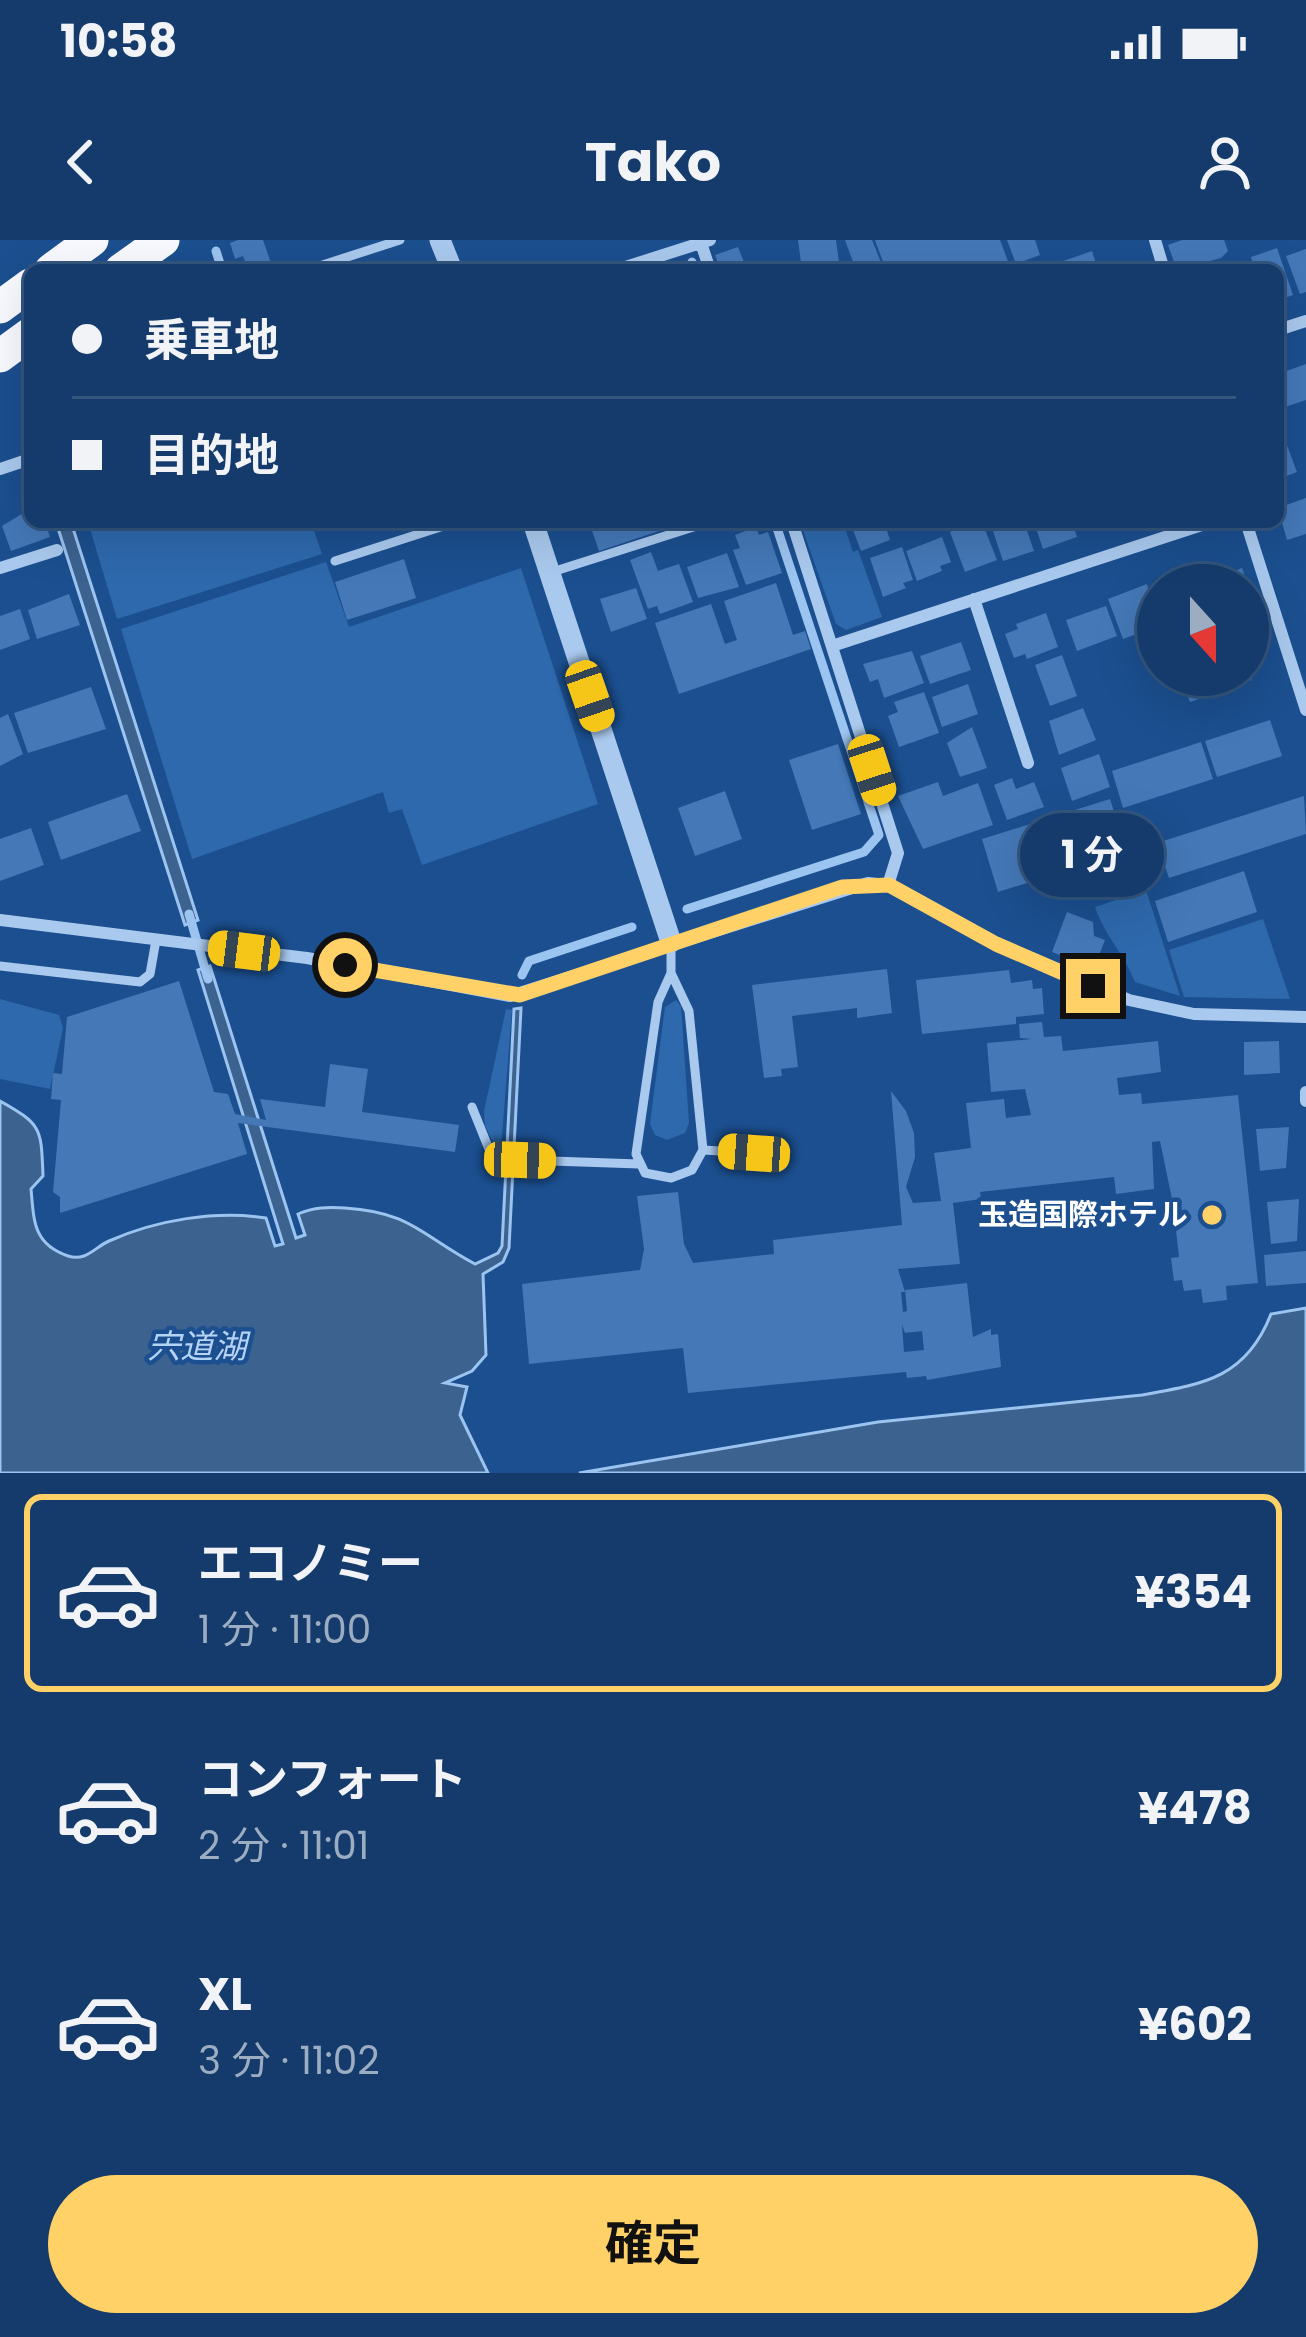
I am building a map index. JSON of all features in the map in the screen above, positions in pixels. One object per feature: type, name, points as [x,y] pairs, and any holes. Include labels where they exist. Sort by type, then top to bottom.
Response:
[{"type":"highway","points":[[59,264],[92,240]]},
{"type":"highway","points":[[129,264],[163,240]]},
{"type":"street","points":[[635,264],[706,241]]},
{"type":"street","points":[[535,528],[671,942]]},
{"type":"street","points":[[794,528],[898,853],[889,885]]},
{"type":"street","points":[[832,646],[1193,528]]},
{"type":"street","points":[[1248,528],[1306,710]]},
{"type":"street","points":[[0,568],[57,550]]},
{"type":"street","points":[[974,599],[1028,764]]},
{"type":"street","points":[[0,920],[307,958],[510,996],[842,887],[889,885],[996,944],[1129,1000],[1194,1014],[1306,1017]]},
{"type":"lane","points":[[326,264],[400,240]]},
{"type":"lane","points":[[335,561],[437,528]]},
{"type":"lane","points":[[549,573],[690,528]]},
{"type":"lane","points":[[0,966],[140,982],[150,974],[155,940]]},
{"type":"lane","points":[[671,942],[671,973],[658,1001],[636,1154],[653,1177],[682,1176],[692,1170],[703,1150],[689,1011],[671,973]]},
{"type":"lane","points":[[472,1107],[491,1156],[500,1160],[639,1164]]},
{"type":"lane","points":[[703,1150],[754,1153]]},
{"type":"shaded area","points":[[90,528],[313,528],[322,554],[117,619]]},
{"type":"shaded area","points":[[802,528],[845,528],[882,617],[846,630],[836,624]]},
{"type":"shaded area","points":[[326,562],[349,627],[521,568],[598,804],[422,865],[402,809],[389,813],[383,792],[192,859],[121,629]]},
{"type":"shaded area","points":[[1146,890],[1180,996],[1135,982],[1095,907]]},
{"type":"shaded area","points":[[1263,919],[1290,999],[1184,997],[1169,950]]},
{"type":"shaded area","points":[[0,999],[59,1015],[63,1028],[50,1089],[0,1079]]},
{"type":"shaded area","points":[[676,1000],[681,1006],[689,1123],[685,1133],[667,1140],[655,1135],[650,1124],[665,1007]]},
{"type":"shaded area","points":[[506,1009],[512,1010],[501,1148],[496,1148],[485,1126],[484,1111]]},
{"type":"water","points":[[58,528],[73,528],[198,920],[185,925]]},
{"type":"water","name":"宍道湖","points":[[210,966],[296,1238],[305,1235],[298,1214],[327,1208],[367,1210],[415,1227],[475,1264],[498,1253],[502,1246],[514,1009],[521,1008],[509,1248],[503,1262],[483,1274],[486,1355],[472,1371],[445,1383],[467,1387],[460,1415],[488,1473],[0,1473],[0,1101],[25,1116],[37,1130],[43,1176],[31,1189],[33,1211],[42,1238],[56,1251],[80,1257],[146,1227],[227,1215],[266,1218],[275,1246],[283,1244],[198,970]]},
{"type":"water","points":[[1306,1308],[1306,1473],[579,1473],[878,1422],[1185,1387],[1236,1365],[1261,1335],[1271,1314]]},
{"type":"building","points":[[263,240],[271,264],[246,264],[243,256],[235,259],[230,243]]},
{"type":"building","points":[[798,240],[836,240],[839,264],[801,264]]},
{"type":"building","points":[[845,240],[872,240],[882,264],[854,264]]},
{"type":"building","points":[[875,240],[1000,240],[1009,264],[884,264]]},
{"type":"building","points":[[1007,240],[1035,240],[1040,255],[1016,264]]},
{"type":"building","points":[[1182,240],[1224,240],[1228,251],[1199,264],[1175,264],[1168,245]]},
{"type":"building","points":[[738,247],[745,264],[719,264],[715,255]]},
{"type":"building","points":[[1277,248],[1282,264],[1253,264],[1251,257]]},
{"type":"building","points":[[1306,249],[1306,292],[1300,294],[1286,256]]},
{"type":"building","points":[[1092,251],[1096,264],[1055,264]]},
{"type":"building","points":[[1284,269],[1293,295],[1284,298]]},
{"type":"building","points":[[1306,364],[1306,400],[1285,407],[1284,372]]},
{"type":"building","points":[[1284,437],[1297,472],[1284,477]]},
{"type":"building","points":[[1306,498],[1306,534],[1287,540],[1284,506]]},
{"type":"building","points":[[24,513],[24,528],[47,528],[50,537],[11,551],[2,526]]},
{"type":"building","points":[[591,528],[665,529],[599,551]]},
{"type":"building","points":[[753,528],[759,535],[768,532],[782,573],[746,585],[733,550],[740,548],[735,535]]},
{"type":"building","points":[[852,528],[886,528],[890,540],[861,551]]},
{"type":"building","points":[[984,528],[997,560],[965,572],[950,532]]},
{"type":"building","points":[[1026,528],[1034,551],[1003,561],[993,531]]},
{"type":"building","points":[[1036,528],[1074,528],[1077,537],[1043,549]]},
{"type":"building","points":[[942,537],[951,562],[917,581],[906,551]]},
{"type":"building","points":[[902,547],[913,580],[883,597],[870,558]]},
{"type":"building","points":[[651,552],[658,571],[679,564],[693,602],[660,614],[657,606],[648,609],[630,560]]},
{"type":"building","points":[[727,553],[739,587],[698,598],[687,567]]},
{"type":"building","points":[[404,559],[416,598],[347,620],[335,582]]},
{"type":"building","points":[[776,583],[793,635],[805,631],[811,649],[679,694],[655,623],[711,604],[725,644],[737,640],[724,601]]},
{"type":"building","points":[[636,588],[647,619],[611,632],[600,599]]},
{"type":"building","points":[[1137,588],[1137,634],[1123,639],[1108,599]]},
{"type":"building","points":[[69,594],[80,625],[37,639],[28,610]]},
{"type":"building","points":[[1106,606],[1117,636],[1077,651],[1066,620]]},
{"type":"building","points":[[20,609],[30,639],[0,650],[0,616]]},
{"type":"building","points":[[1046,613],[1058,647],[1027,659],[1025,654],[1014,658],[1005,634],[1018,629],[1016,624]]},
{"type":"building","points":[[961,642],[971,670],[930,684],[920,656]]},
{"type":"building","points":[[912,651],[924,683],[884,698],[878,679],[870,682],[863,664]]},
{"type":"building","points":[[1062,655],[1077,696],[1050,706],[1035,665]]},
{"type":"building","points":[[968,684],[978,714],[942,727],[932,697]]},
{"type":"building","points":[[91,687],[106,729],[28,753],[14,713]]},
{"type":"building","points":[[924,692],[939,733],[899,747],[888,716],[898,712],[894,702]]},
{"type":"building","points":[[1083,708],[1096,740],[1059,755],[1049,721]]},
{"type":"building","points":[[8,714],[23,754],[0,766],[0,718]]},
{"type":"building","points":[[1270,720],[1282,756],[1217,777],[1205,741]]},
{"type":"building","points":[[972,727],[987,768],[960,777],[947,743]]},
{"type":"building","points":[[1201,742],[1213,779],[1123,808],[1112,771]]},
{"type":"building","points":[[838,744],[861,814],[812,830],[789,760]]},
{"type":"building","points":[[1099,754],[1110,787],[1072,801],[1061,768]]},
{"type":"building","points":[[1012,778],[1016,789],[1034,782],[1044,807],[1007,820],[994,785]]},
{"type":"building","points":[[938,782],[943,796],[978,783],[993,825],[923,849],[898,796]]},
{"type":"building","points":[[725,791],[742,839],[695,856],[678,808]]},
{"type":"building","points":[[127,794],[141,831],[61,860],[48,822]]},
{"type":"building","points":[[1304,796],[1306,834],[1169,878],[1157,843]]},
{"type":"building","points":[[1110,799],[1127,852],[998,892],[982,839]]},
{"type":"building","points":[[31,828],[44,865],[0,881],[0,839]]},
{"type":"building","points":[[1244,871],[1257,912],[1168,942],[1155,901]]},
{"type":"building","points":[[1067,912],[1093,922],[1094,936],[1105,940],[1094,968],[1052,952]]},
{"type":"building","points":[[887,969],[892,1013],[857,1018],[857,1008],[792,1016],[798,1067],[781,1069],[782,1076],[764,1078],[752,985]]},
{"type":"building","points":[[1009,970],[1011,983],[1032,980],[1033,989],[1042,988],[1044,1014],[1016,1017],[1016,1024],[922,1034],[916,980]]},
{"type":"building","points":[[179,981],[214,1092],[228,1094],[235,1114],[266,1120],[260,1099],[325,1107],[330,1064],[368,1069],[362,1112],[459,1125],[455,1152],[238,1123],[247,1154],[60,1213],[60,1197],[53,1192],[61,1100],[51,1099],[53,1073],[62,1074],[67,1017]]},
{"type":"building","name":"玉造国際ホテル","points":[[1042,1022],[1044,1037],[1061,1036],[1063,1051],[1158,1041],[1161,1072],[1117,1078],[1119,1095],[1141,1093],[1142,1104],[1238,1095],[1258,1283],[1226,1286],[1227,1300],[1203,1303],[1201,1289],[1184,1291],[1182,1280],[1174,1281],[1171,1258],[1179,1257],[1160,1141],[1152,1142],[1154,1189],[1116,1194],[1114,1177],[980,1192],[981,1199],[953,1203],[960,1264],[898,1269],[905,1292],[901,1292],[903,1312],[907,1311],[905,1290],[967,1283],[973,1337],[991,1329],[991,1335],[998,1334],[1001,1367],[927,1380],[926,1376],[907,1378],[906,1372],[688,1393],[683,1348],[529,1364],[522,1284],[640,1270],[644,1249],[637,1196],[678,1192],[684,1244],[693,1263],[774,1254],[773,1240],[902,1225],[891,1091],[914,1133],[915,1157],[906,1187],[913,1203],[941,1201],[934,1153],[971,1148],[966,1103],[1004,1099],[1006,1118],[1031,1115],[1025,1089],[991,1092],[987,1043],[1032,1039],[1020,1038],[1019,1024]],"holes":[[[902,1325],[905,1333],[922,1331],[924,1350],[904,1352]]]},
{"type":"building","points":[[1279,1041],[1280,1073],[1244,1075],[1244,1042]]},
{"type":"building","points":[[1289,1127],[1286,1168],[1260,1171],[1256,1129]]},
{"type":"building","points":[[1299,1199],[1297,1241],[1271,1244],[1267,1202]]},
{"type":"building","points":[[1306,1251],[1306,1283],[1266,1286],[1264,1255]]},
{"type":"waterway","points":[[216,251],[220,264]]},
{"type":"waterway","points":[[687,909],[864,852],[879,835],[777,528]]},
{"type":"waterway","points":[[189,914],[208,979]]},
{"type":"waterway","points":[[522,975],[529,961],[632,927]]},
{"type":"place","name":"玉造国際ホテル","points":[[1212,1215]]},
{"type":"route","points":[[345,965],[520,995],[671,942],[842,887],[868,883],[889,885],[996,944],[1093,986]]}]
